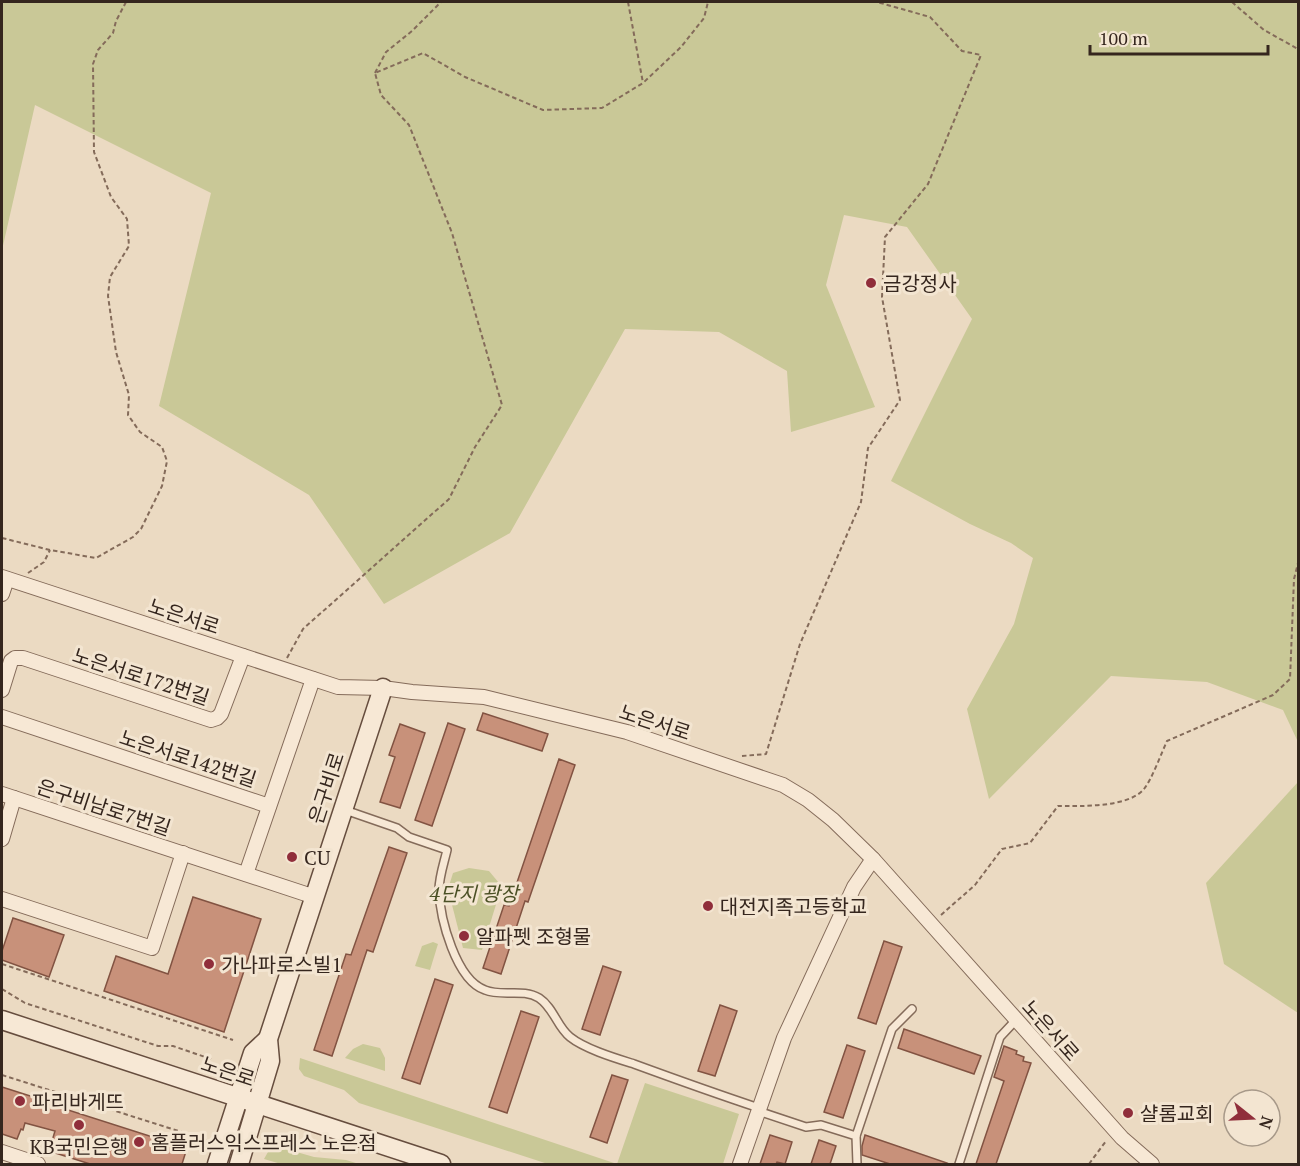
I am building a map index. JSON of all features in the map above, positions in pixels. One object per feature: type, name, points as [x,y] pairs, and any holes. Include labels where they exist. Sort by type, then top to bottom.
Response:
[{"type":"street","points":[[2,594],[9,579]]},
{"type":"street","name":"노은서로","points":[[9,579],[338,687],[383,688],[495,699],[627,732],[783,785],[808,800],[833,820],[873,859],[1122,1138],[1152,1164]]},
{"type":"street","name":"노은서로172번길","points":[[2,690],[11,661],[15,658],[23,658],[211,720],[221,714],[243,656]]},
{"type":"street","name":"노은서로142번길","points":[[2,717],[269,806],[314,680]]},
{"type":"street","name":"은구비로","points":[[239,1164],[270,1061],[268,1039],[383,688]]},
{"type":"street","name":"은구비남로7번길","points":[[2,839],[8,796],[315,897]]},
{"type":"street","points":[[246,874],[269,806]]},
{"type":"street","name":"은구비남로7번길","points":[[2,898],[152,948],[183,853]]},
{"type":"street","points":[[740,1164],[784,1038],[854,887],[873,859]]},
{"type":"street","name":"노은로","points":[[2,1020],[441,1164]]},
{"type":"street","name":"은구비로","points":[[217,1164],[253,1053],[268,1039]]},
{"type":"street","points":[[2,1152],[38,1164]]},
{"type":"lane","points":[[343,809],[397,828],[409,837],[447,850],[440,891],[443,921],[457,960],[475,986],[492,993],[527,993],[539,998],[552,1011],[569,1037],[621,1059],[806,1127],[821,1125],[856,1136]]},
{"type":"lane","points":[[857,1164],[856,1136],[892,1029],[912,1009]]},
{"type":"lane","points":[[958,1164],[1000,1037],[1016,1020]]},
{"type":"path","points":[[2,538],[96,558],[133,537],[141,529],[162,486],[167,461],[162,447],[140,432],[128,415],[129,395],[116,352],[108,296],[110,277],[129,246],[127,219],[111,197],[94,152],[93,64],[98,50],[113,33],[116,21],[126,2]]},
{"type":"path","points":[[282,669],[303,629],[449,499],[475,447],[502,405],[452,233],[409,125],[381,95],[375,73],[386,52],[412,31],[441,2]]},
{"type":"path","points":[[628,2],[643,83]]},
{"type":"path","points":[[375,73],[423,53],[465,77],[543,111],[602,108],[643,83],[681,47],[704,18],[708,2]]},
{"type":"path","points":[[738,757],[766,754],[800,644],[861,502],[868,448],[900,400],[882,297],[885,237],[928,184],[981,55],[962,51],[930,17],[877,2]]},
{"type":"path","points":[[1232,2],[1264,30],[1299,50]]},
{"type":"path","points":[[9,579],[20,578],[44,562],[50,550]]},
{"type":"path","points":[[929,924],[975,885],[1002,849],[1030,843],[1058,806],[1108,806],[1133,796],[1144,789],[1167,741],[1273,695],[1282,687],[1290,679],[1294,579],[1299,563]]},
{"type":"path","points":[[2,964],[233,1040]]},
{"type":"path","points":[[2,989],[25,1003],[158,1046],[173,1046],[211,1059]]},
{"type":"path","points":[[2,1075],[223,1145]]},
{"type":"path","points":[[1089,1164],[1108,1138]]},
{"type":"green space","points":[[2,2],[1298,2],[1298,742],[1283,710],[1207,682],[1111,676],[989,799],[967,709],[1014,624],[1033,558],[1011,543],[970,524],[891,481],[972,319],[907,227],[844,215],[826,285],[875,407],[791,432],[787,371],[719,332],[625,329],[510,533],[384,604],[309,495],[159,406],[211,193],[35,105],[2,250]]},
{"type":"green space","points":[[1298,782],[1298,1013],[1224,964],[1206,883]]},
{"type":"green space","name":"4단지 광장","points":[[469,868],[489,871],[499,883],[498,898],[482,950],[463,948],[448,889],[453,873]]},
{"type":"green space","points":[[433,942],[438,944],[430,970],[415,966],[422,946]]},
{"type":"green space","points":[[363,1044],[380,1048],[385,1058],[385,1071],[345,1058],[353,1049]]},
{"type":"green space","points":[[300,1058],[617,1164],[548,1164],[359,1103],[344,1090],[304,1076],[299,1069]]},
{"type":"green space","points":[[645,1083],[739,1114],[723,1164],[617,1164]]},
{"type":"green space","points":[[279,1147],[314,1157],[346,1160],[359,1164],[281,1164],[264,1159],[268,1152]]},
{"type":"building","points":[[483,713],[548,734],[542,751],[477,730]]},
{"type":"building","points":[[448,723],[465,729],[432,826],[415,820]]},
{"type":"building","points":[[400,724],[425,733],[400,808],[380,802],[395,757],[389,755]]},
{"type":"building","points":[[559,759],[575,765],[501,974],[483,968],[504,905],[509,906]]},
{"type":"building","points":[[389,847],[407,853],[373,952],[367,950],[332,1056],[314,1050],[346,954],[351,955]]},
{"type":"building","name":"가나파로스빌1","points":[[193,897],[261,919],[224,1032],[104,991],[116,956],[168,974]]},
{"type":"building","points":[[13,918],[64,935],[49,977],[2,960],[2,951]]},
{"type":"building","points":[[884,941],[902,947],[876,1024],[858,1018]]},
{"type":"building","points":[[603,966],[621,972],[600,1035],[582,1029]]},
{"type":"building","points":[[435,979],[453,985],[420,1084],[402,1078]]},
{"type":"building","points":[[720,1005],[737,1011],[715,1076],[698,1071]]},
{"type":"building","points":[[521,1011],[539,1017],[507,1113],[489,1107]]},
{"type":"building","points":[[904,1029],[981,1056],[974,1074],[898,1048]]},
{"type":"building","points":[[847,1045],[865,1051],[843,1118],[824,1112]]},
{"type":"building","points":[[1004,1046],[1017,1051],[1016,1054],[1024,1057],[1023,1061],[1031,1063],[996,1164],[976,1164],[1004,1081],[994,1077]]},
{"type":"building","points":[[612,1075],[628,1080],[607,1143],[590,1137]]},
{"type":"building","points":[[2,1087],[187,1148],[182,1164],[90,1164],[49,1151],[55,1131],[25,1123],[17,1139],[2,1134]]},
{"type":"building","points":[[770,1135],[792,1142],[785,1164],[777,1162],[776,1164],[760,1164]]},
{"type":"building","points":[[865,1135],[947,1163],[890,1164],[862,1155]]},
{"type":"building","points":[[819,1140],[836,1146],[830,1164],[811,1164]]},
{"type":"place","name":"금강정사","points":[[871,283]]},
{"type":"place","name":"CU","points":[[292,857]]},
{"type":"place","name":"대전지족고등학교","points":[[708,906]]},
{"type":"place","name":"알파펫 조형물","points":[[464,936]]},
{"type":"place","name":"가나파로스빌1","points":[[209,964]]},
{"type":"place","name":"파리바게뜨","points":[[20,1101]]},
{"type":"place","name":"샬롬교회","points":[[1128,1113]]},
{"type":"place","name":"KB국민은행","points":[[79,1125]]},
{"type":"place","name":"홈플러스익스프레스 노은점","points":[[139,1142]]}]
